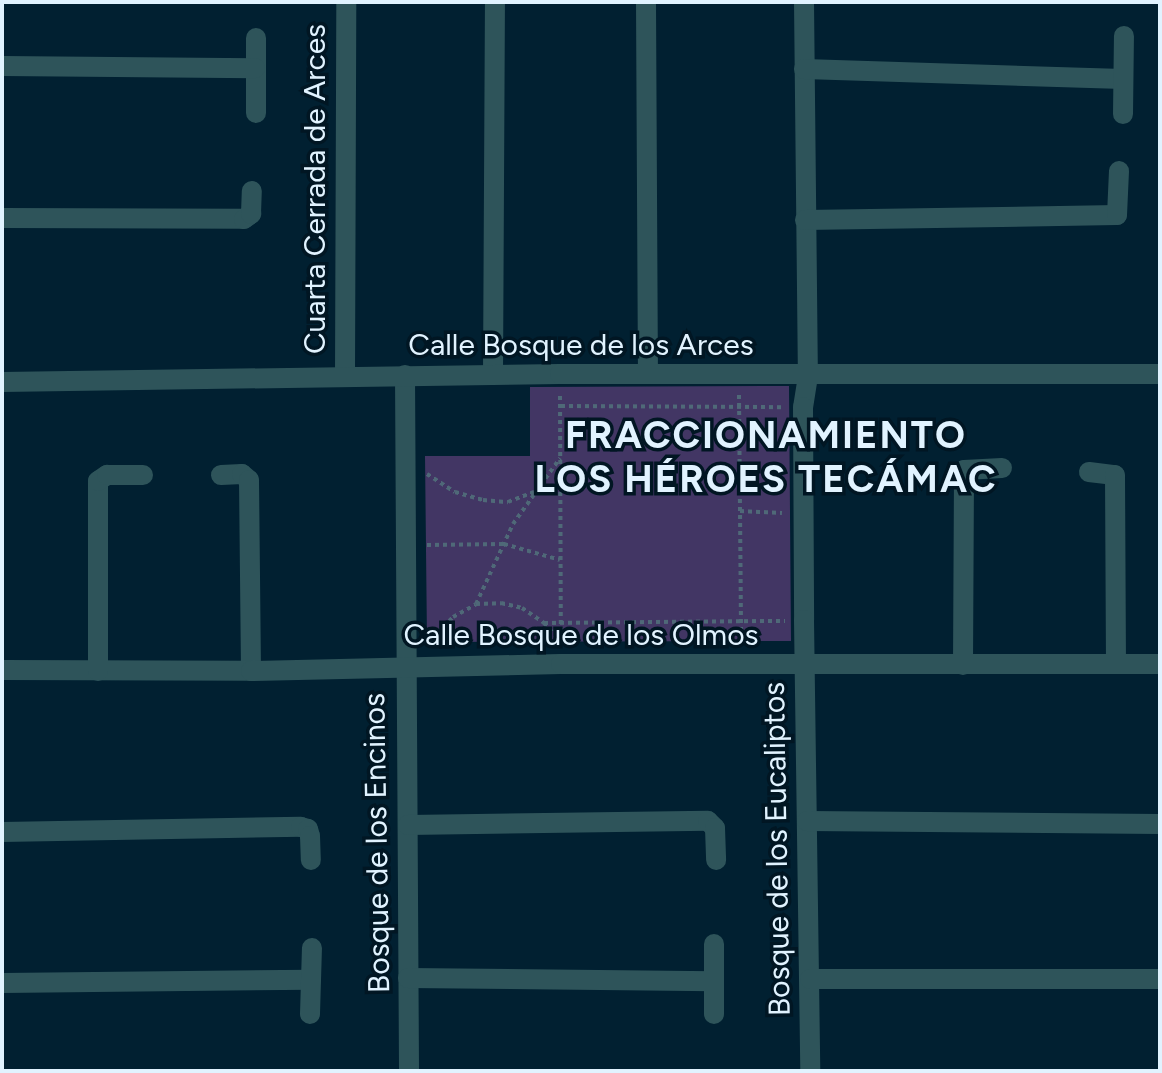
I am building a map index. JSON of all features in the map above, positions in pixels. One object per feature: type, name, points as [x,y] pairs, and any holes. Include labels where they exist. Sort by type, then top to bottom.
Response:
[{"type":"street","name":"Cuarta Cerrada de Arces","points":[[345,377],[346,2]]},
{"type":"street","points":[[493,375],[495,2]]},
{"type":"street","points":[[646,2],[648,373]]},
{"type":"street","name":"Bosque de los Eucaliptos","points":[[804,2],[808,376],[803,407],[804,620],[810,1071]]},
{"type":"street","points":[[1123,114],[1124,36]]},
{"type":"street","points":[[256,38],[256,113]]},
{"type":"street","points":[[2,66],[255,68]]},
{"type":"street","points":[[804,69],[1123,79]]},
{"type":"street","points":[[805,220],[1117,215],[1119,171]]},
{"type":"street","points":[[2,218],[244,219],[251,214],[252,191]]},
{"type":"street","name":"Calle Bosque de los Arces","points":[[2,382],[648,373],[808,376],[1160,374]]},
{"type":"street","name":"Bosque de los Encinos","points":[[405,375],[409,1071]]},
{"type":"street","points":[[963,665],[964,470],[1002,468]]},
{"type":"street","points":[[1089,472],[1115,475],[1116,664]]},
{"type":"street","points":[[221,475],[242,474],[249,480],[251,671]]},
{"type":"street","points":[[98,671],[98,481],[101,476],[143,475]]},
{"type":"street","name":"Calle Bosque de los Olmos","points":[[2,670],[251,671],[405,665],[561,664],[1160,664]]},
{"type":"street","points":[[408,825],[708,821],[715,828],[716,860]]},
{"type":"street","points":[[807,821],[1160,824]]},
{"type":"street","points":[[2,832],[301,827],[308,829],[311,860]]},
{"type":"street","points":[[714,944],[714,1014]]},
{"type":"street","points":[[310,1014],[312,948]]},
{"type":"street","points":[[408,978],[714,981]]},
{"type":"street","points":[[810,979],[1160,979]]},
{"type":"street","points":[[2,983],[311,980]]},
{"type":"path","points":[[560,374],[561,664]]},
{"type":"path","points":[[738,374],[741,664]]},
{"type":"path","points":[[561,406],[803,407]]},
{"type":"path","points":[[476,604],[513,524],[561,457]]},
{"type":"path","points":[[406,462],[455,492],[483,500],[508,502],[537,491]]},
{"type":"path","points":[[740,511],[805,514]]},
{"type":"path","points":[[408,545],[504,544],[561,560]]},
{"type":"path","points":[[405,665],[453,617],[476,604],[501,603],[522,608],[544,623],[561,642]]},
{"type":"path","points":[[544,623],[804,620]]},
{"type":"shaded area","points":[[789,386],[791,641],[427,642],[425,456],[530,456],[530,387]]},
{"type":"district","name":"FRACCIONAMIENTO LOS HÉROES TECÁMAC","points":[[766,458]]}]
